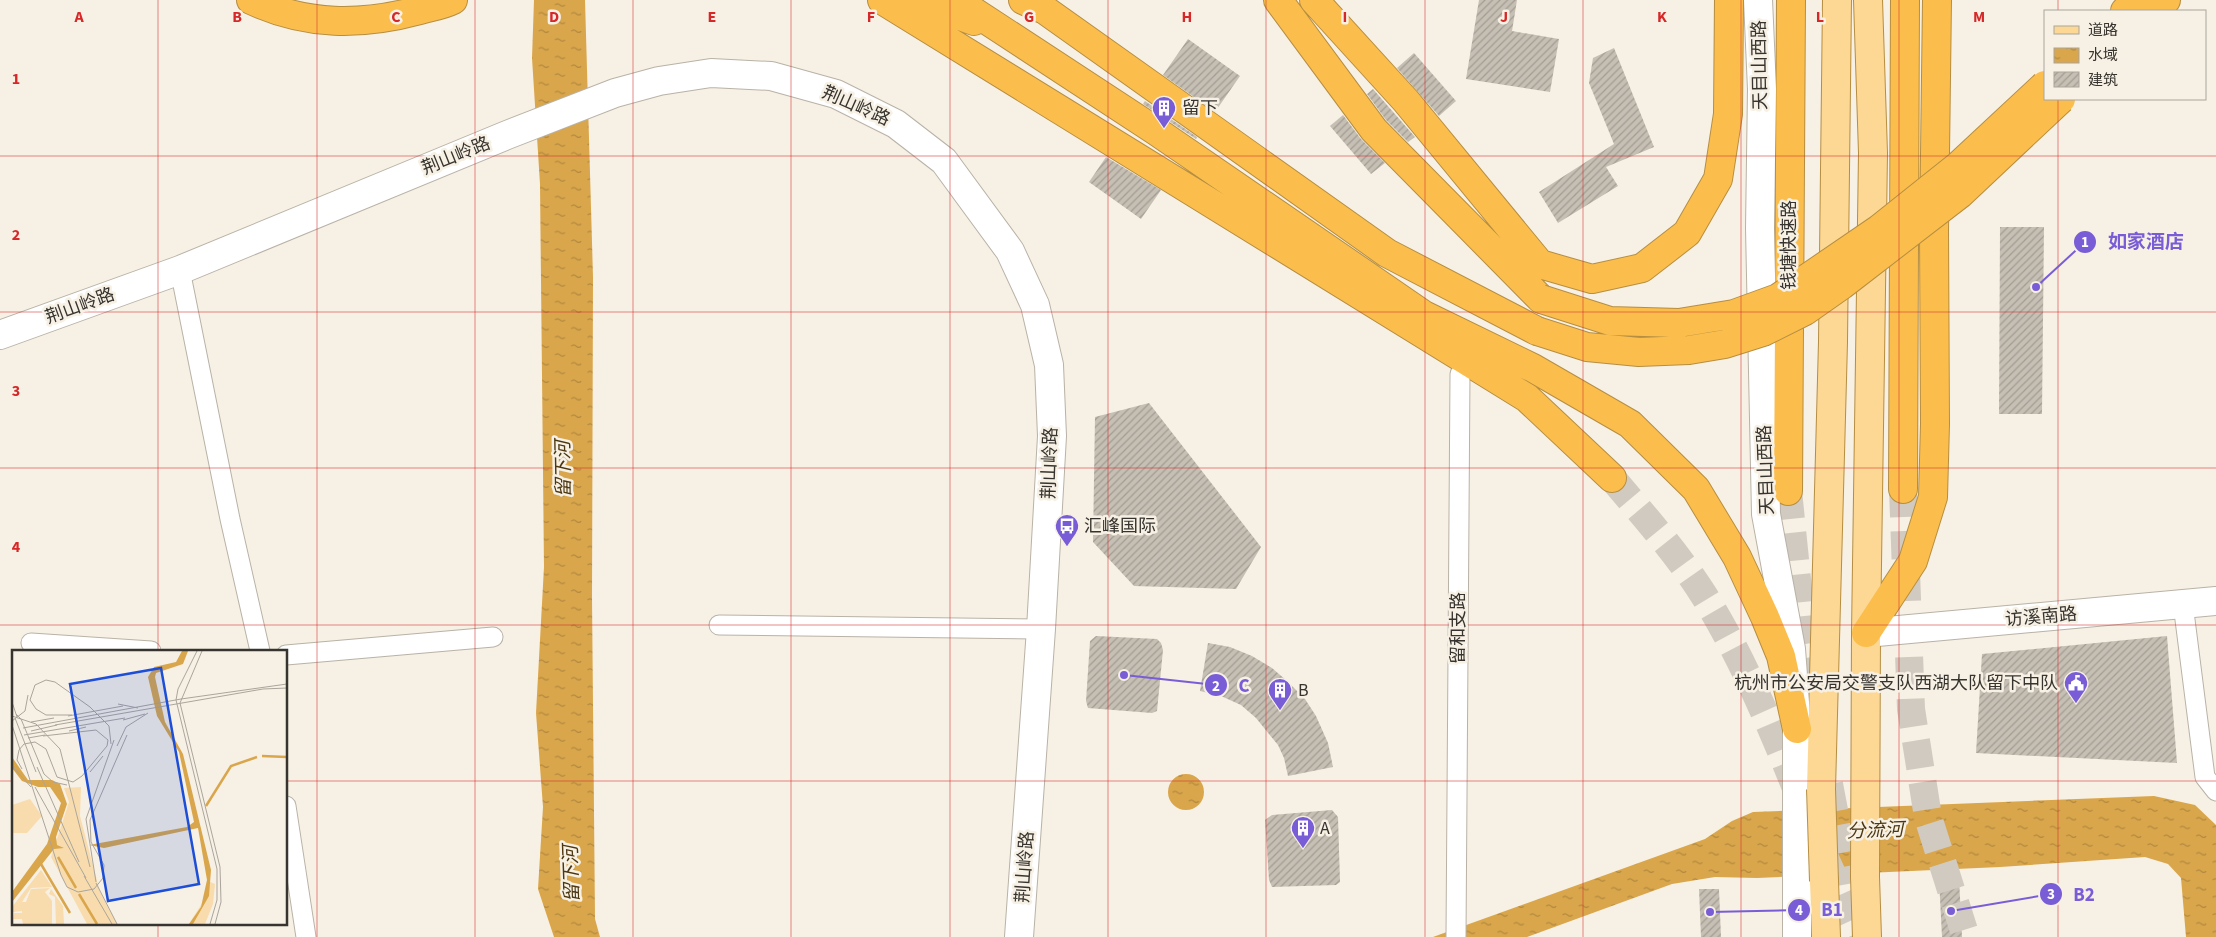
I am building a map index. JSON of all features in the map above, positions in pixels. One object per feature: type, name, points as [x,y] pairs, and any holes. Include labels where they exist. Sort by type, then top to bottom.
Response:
[{"type":"highway","points":[[251,0],[270,9],[306,19],[334,21],[362,21],[406,13],[453,0]]},
{"type":"highway","points":[[882,0],[1527,398],[1612,478]]},
{"type":"highway","points":[[916,0],[1005,33]]},
{"type":"highway","points":[[956,0],[1156,131],[1424,315],[1533,368],[1630,424],[1696,489],[1737,557],[1766,617],[1781,656],[1797,729]]},
{"type":"highway","points":[[1023,0],[1045,10],[1387,253],[1537,331],[1587,347],[1639,352],[1698,349],[1726,344],[1763,332],[1805,310],[1842,285],[1960,194],[2060,100]]},
{"type":"highway","points":[[1278,0],[1374,130],[1541,299],[1610,321],[1679,323],[1734,314],[1778,298],[1879,229],[1958,166],[2044,86]]},
{"type":"highway","points":[[1314,0],[1406,101],[1540,264],[1592,279],[1642,268],[1672,245],[1687,233],[1718,179],[1728,114],[1729,0]]},
{"type":"highway","name":"钱塘快速路","points":[[1788,490],[1791,0]]},
{"type":"highway","points":[[1903,489],[1905,0]]},
{"type":"highway","points":[[1866,632],[1914,561],[1933,497],[1937,0]]},
{"type":"highway","points":[[2125,10],[2137,0]]},
{"type":"main road","name":"天目山西路","points":[[1826,937],[1824,881],[1809,792],[1833,342],[1837,0]]},
{"type":"main road","points":[[1867,937],[1865,877],[1866,632],[1873,153],[1868,7]]},
{"type":"street","name":"天目山西路","points":[[1758,0],[1762,89],[1760,228],[1766,514],[1791,649],[1797,729],[1809,792],[1798,888],[1797,937]]},
{"type":"street","name":"荆山岭路","points":[[0,335],[180,270],[507,135],[614,93],[660,81],[711,73],[771,76],[836,94],[896,124],[944,161],[1010,251],[1035,305],[1049,364],[1052,436],[1041,629],[1019,937]]},
{"type":"street","points":[[180,270],[230,519],[260,650]]},
{"type":"street","name":"留和支路","points":[[1456,937],[1460,374]]},
{"type":"street","name":"访溪南路","points":[[1866,632],[2216,601]]},
{"type":"street","points":[[2182,604],[2205,778],[2216,791]]},
{"type":"street","points":[[719,625],[1041,629]]},
{"type":"street","points":[[288,655],[493,636]]},
{"type":"street","points":[[31,643],[137,650]]},
{"type":"street","points":[[288,819],[306,937]]},
{"type":"water","name":"留下河","points":[[534,0],[585,0],[593,277],[592,598],[595,919],[600,937],[554,937],[538,889],[543,807],[536,713],[544,567],[540,184],[532,58]]},
{"type":"water","points":[[1186,774],[1199,779],[1204,792],[1199,805],[1186,810],[1173,805],[1168,792],[1173,779]]},
{"type":"water","name":"分流河","points":[[2154,796],[2195,805],[2216,825],[2216,937],[2186,937],[2181,878],[2168,864],[2145,857],[2000,867],[1757,878],[1715,877],[1672,884],[1527,937],[1433,937],[1705,839],[1732,821],[1753,812]]},
{"type":"building","points":[[1479,0],[1517,0],[1512,31],[1559,39],[1550,92],[1466,79]]},
{"type":"building","points":[[1188,39],[1240,76],[1215,112],[1163,75]]},
{"type":"building","points":[[1614,48],[1654,147],[1606,167],[1618,186],[1558,223],[1539,192],[1614,144],[1589,83],[1593,58]]},
{"type":"building","points":[[1414,53],[1456,101],[1439,116],[1397,68]]},
{"type":"building","points":[[1373,89],[1415,137],[1408,142],[1386,120],[1367,94]]},
{"type":"building","points":[[1145,101],[1197,137],[1196,139],[1143,104]]},
{"type":"building","points":[[1343,115],[1361,139],[1385,163],[1371,174],[1330,126]]},
{"type":"building","points":[[1106,157],[1161,190],[1141,219],[1089,182]]},
{"type":"building","points":[[2000,227],[2044,227],[2042,414],[1999,414]]},
{"type":"building","points":[[1149,403],[1261,547],[1236,589],[1134,586],[1093,542],[1095,417]]},
{"type":"building","points":[[1096,636],[1157,639],[1161,643],[1163,650],[1157,711],[1152,713],[1088,708],[1086,701],[1090,641]]},
{"type":"building","name":"杭州市公安局交警支队西湖大队留下中队","points":[[2167,636],[2177,763],[1976,753],[1982,654]]},
{"type":"building","name":"B","points":[[1208,643],[1230,647],[1252,656],[1272,668],[1287,681],[1305,699],[1316,716],[1328,743],[1333,767],[1288,776],[1284,758],[1278,745],[1256,718],[1241,705],[1221,696],[1200,691]]},
{"type":"building","name":"A","points":[[1332,810],[1338,817],[1340,882],[1336,885],[1272,887],[1269,880],[1265,820],[1272,815]]},
{"type":"building","points":[[1959,878],[1962,937],[1942,937],[1939,879]]},
{"type":"building","points":[[1699,889],[1719,889],[1721,937],[1701,937]]},
{"type":"tunnel","points":[[1612,478],[1672,550],[1695,581],[1719,620],[1767,718],[1798,793]]},
{"type":"tunnel","points":[[1903,489],[1911,709],[1928,817],[1966,937]]},
{"type":"tunnel","points":[[1788,491],[1802,628],[1816,717]]},
{"type":"tunnel","points":[[1829,784],[1848,884]]},
{"type":"tunnel","points":[[1824,856],[1861,937]]},
{"type":"place","name":"留下","points":[[1164,129]]},
{"type":"place","name":"如家酒店","points":[[2036,287]]},
{"type":"place","name":"汇峰国际","points":[[1067,547]]},
{"type":"place","name":"C","points":[[1124,675]]},
{"type":"place","name":"杭州市公安局交警支队西湖大队留下中队","points":[[2076,704]]},
{"type":"place","name":"B","points":[[1280,711]]},
{"type":"place","name":"A","points":[[1303,849]]},
{"type":"place","name":"B2","points":[[1951,911]]},
{"type":"place","name":"B1","points":[[1710,912]]}]
